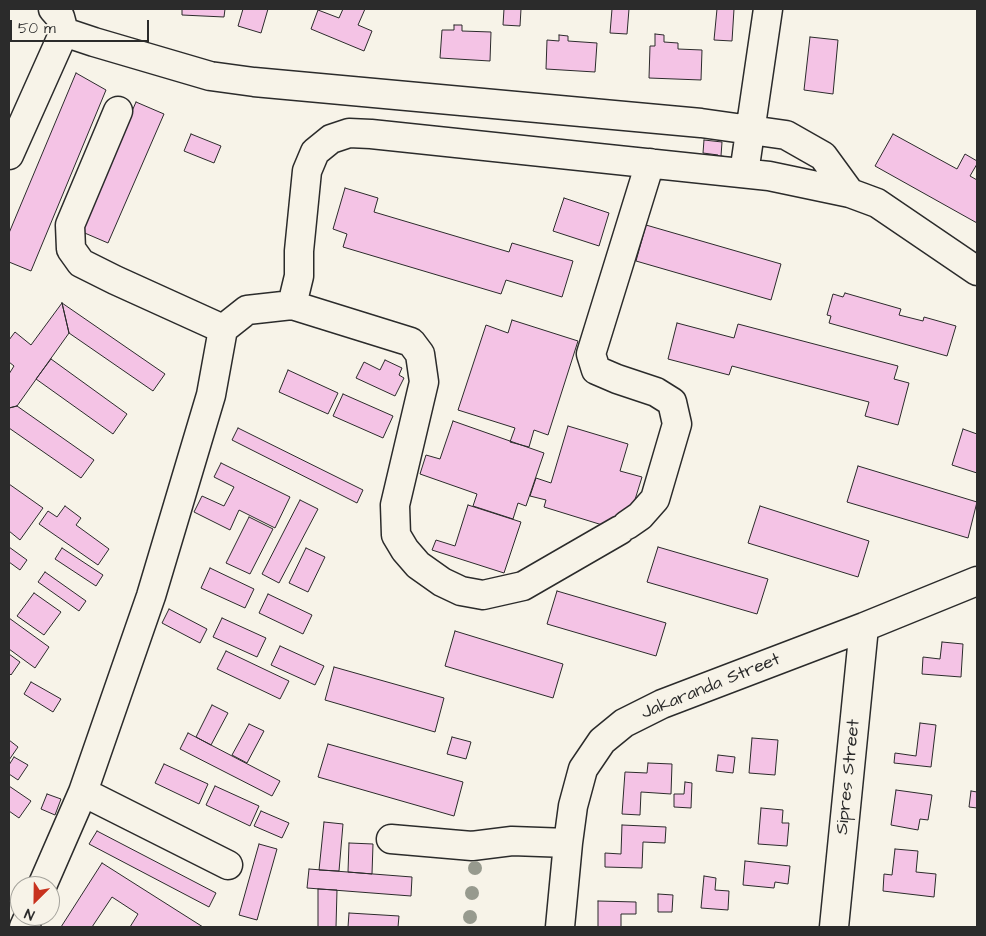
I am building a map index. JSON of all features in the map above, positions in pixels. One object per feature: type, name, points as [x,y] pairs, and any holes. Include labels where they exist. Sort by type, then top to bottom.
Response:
[{"type":"street","points":[[744,173],[768,9]]},
{"type":"street","points":[[9,155],[59,20],[94,42],[210,76],[264,83],[701,123],[786,135],[823,156],[850,193]]},
{"type":"street","points":[[118,111],[70,225],[71,248],[80,263],[223,329]]},
{"type":"street","points":[[292,305],[299,276],[299,251],[308,171],[315,152],[331,139],[350,133],[744,173],[769,176],[850,193],[877,203],[977,271]]},
{"type":"street","points":[[46,876],[83,792],[154,586],[211,395],[223,329],[247,310],[292,305],[411,342],[420,354],[424,382],[395,505],[396,534],[405,550],[418,565],[442,582],[461,591],[483,596],[523,586],[624,528],[640,516],[655,499],[676,424],[672,402],[656,392],[596,370],[591,354],[650,163]]},
{"type":"street","name":"Jakaranda Street","points":[[560,927],[573,806],[583,769],[602,741],[624,723],[662,704],[864,627],[977,581]]},
{"type":"street","name":"Sipres Street","points":[[834,927],[864,627]]},
{"type":"street","points":[[83,792],[228,865]]},
{"type":"street","points":[[391,839],[472,846],[512,841],[568,843]]},
{"type":"building","points":[[182,9],[225,9],[224,17],[182,15]]},
{"type":"building","points":[[243,9],[268,9],[261,33],[238,26]]},
{"type":"building","points":[[343,9],[365,9],[358,25],[372,31],[364,51],[311,29],[318,10],[339,18]]},
{"type":"building","points":[[504,9],[521,9],[520,26],[503,25]]},
{"type":"building","points":[[612,9],[629,9],[627,34],[610,33]]},
{"type":"building","points":[[717,9],[734,9],[732,41],[714,40]]},
{"type":"building","points":[[454,25],[462,25],[462,31],[491,32],[490,61],[440,58],[442,30],[454,30]]},
{"type":"building","points":[[655,34],[664,35],[664,42],[678,43],[678,49],[702,50],[701,80],[649,78],[650,46],[655,46]]},
{"type":"building","points":[[559,35],[568,36],[568,41],[597,43],[595,72],[546,69],[547,40],[559,41]]},
{"type":"building","points":[[810,37],[838,40],[833,94],[804,90]]},
{"type":"building","points":[[76,73],[106,90],[31,271],[9,262],[9,233]]},
{"type":"building","points":[[136,102],[164,114],[108,243],[80,231]]},
{"type":"building","points":[[191,134],[221,146],[214,163],[184,151]]},
{"type":"building","points":[[893,134],[957,169],[965,154],[977,161],[970,176],[977,180],[977,223],[875,166]]},
{"type":"building","points":[[704,140],[722,142],[721,156],[734,158],[715,181],[718,155],[703,153]]},
{"type":"building","points":[[345,188],[378,198],[374,212],[509,252],[512,243],[573,261],[562,297],[506,280],[501,294],[343,247],[347,234],[333,229]]},
{"type":"building","points":[[564,198],[609,213],[599,246],[553,231]]},
{"type":"building","points":[[646,225],[781,264],[771,300],[636,261]]},
{"type":"building","points":[[845,293],[901,309],[899,315],[923,321],[924,317],[956,326],[947,356],[829,323],[831,316],[827,315],[833,294],[843,297]]},
{"type":"building","points":[[62,303],[165,374],[153,391],[69,333]]},
{"type":"building","points":[[62,303],[69,333],[17,406],[9,408],[9,374],[14,366],[9,362],[9,340],[15,332],[31,345]]},
{"type":"building","points":[[512,320],[578,341],[548,435],[534,430],[529,447],[510,442],[515,428],[458,410],[486,325],[508,333]]},
{"type":"building","points":[[677,323],[734,338],[738,324],[898,366],[894,379],[909,383],[898,425],[865,416],[869,402],[732,366],[729,375],[668,359]]},
{"type":"building","points":[[51,359],[127,414],[113,434],[36,379]]},
{"type":"building","points":[[385,360],[402,368],[399,375],[404,378],[395,396],[356,378],[364,362],[380,370]]},
{"type":"building","points":[[288,370],[338,393],[328,414],[279,392]]},
{"type":"building","points":[[343,394],[393,416],[383,438],[333,416]]},
{"type":"building","points":[[17,406],[94,460],[81,478],[9,428],[9,408]]},
{"type":"building","points":[[453,421],[544,453],[526,506],[518,503],[513,519],[473,506],[477,494],[420,474],[426,455],[440,459]]},
{"type":"building","points":[[568,426],[628,444],[620,471],[642,477],[625,532],[544,507],[546,500],[530,496],[536,478],[551,483]]},
{"type":"building","points":[[238,428],[363,490],[357,503],[232,440]]},
{"type":"building","points":[[963,429],[977,434],[977,473],[952,465]]},
{"type":"building","points":[[221,463],[290,497],[275,528],[239,510],[230,530],[194,512],[202,496],[224,506],[234,487],[214,477]]},
{"type":"building","points":[[858,466],[977,502],[968,538],[847,502]]},
{"type":"building","points":[[9,484],[43,508],[20,540],[9,531]]},
{"type":"building","points":[[300,500],[318,509],[279,583],[262,574]]},
{"type":"building","points":[[468,505],[521,522],[504,573],[432,550],[436,540],[455,546]]},
{"type":"building","points":[[65,506],[81,518],[76,525],[109,549],[98,565],[39,524],[48,511],[57,517]]},
{"type":"building","points":[[760,506],[869,541],[858,577],[748,543]]},
{"type":"building","points":[[249,517],[273,529],[250,574],[226,563]]},
{"type":"building","points":[[9,547],[27,560],[20,570],[9,562]]},
{"type":"building","points":[[658,547],[768,579],[757,614],[647,582]]},
{"type":"building","points":[[62,548],[103,575],[96,586],[55,559]]},
{"type":"building","points":[[306,548],[325,557],[308,592],[289,583]]},
{"type":"building","points":[[210,568],[254,589],[245,608],[201,588]]},
{"type":"building","points":[[45,572],[86,601],[79,611],[38,582]]},
{"type":"building","points":[[557,591],[666,623],[656,656],[547,624]]},
{"type":"building","points":[[34,593],[61,612],[44,635],[17,616]]},
{"type":"building","points":[[268,594],[312,615],[303,634],[259,613]]},
{"type":"building","points":[[169,609],[207,629],[200,643],[162,623]]},
{"type":"building","points":[[9,618],[49,647],[35,668],[9,649]]},
{"type":"building","points":[[222,618],[266,638],[257,657],[213,637]]},
{"type":"building","points":[[455,631],[563,664],[553,698],[445,666]]},
{"type":"building","points":[[942,642],[963,644],[961,677],[922,674],[923,657],[940,659]]},
{"type":"building","points":[[280,646],[324,666],[315,685],[271,665]]},
{"type":"building","points":[[226,651],[289,681],[280,699],[217,669]]},
{"type":"building","points":[[9,654],[20,662],[11,675],[9,673]]},
{"type":"building","points":[[334,667],[444,698],[435,732],[325,700]]},
{"type":"building","points":[[31,682],[61,699],[53,712],[24,694]]},
{"type":"building","points":[[212,705],[228,713],[211,745],[196,737]]},
{"type":"building","points":[[920,723],[936,725],[931,767],[894,763],[895,753],[916,756]]},
{"type":"building","points":[[249,724],[264,731],[247,763],[232,755]]},
{"type":"building","points":[[188,733],[280,781],[272,796],[180,749]]},
{"type":"building","points":[[452,737],[471,742],[466,759],[447,754]]},
{"type":"building","points":[[752,738],[778,740],[775,775],[749,773]]},
{"type":"building","points":[[9,740],[18,747],[9,760]]},
{"type":"building","points":[[328,744],[463,782],[454,816],[318,777]]},
{"type":"building","points":[[718,755],[735,757],[733,773],[716,771]]},
{"type":"building","points":[[14,757],[28,765],[18,780],[9,774],[9,765]]},
{"type":"building","points":[[648,763],[672,764],[671,794],[641,792],[640,815],[622,814],[625,772],[647,773]]},
{"type":"building","points":[[164,764],[208,784],[199,804],[155,783]]},
{"type":"building","points":[[685,782],[692,783],[691,808],[674,807],[674,794],[684,794]]},
{"type":"building","points":[[9,786],[31,801],[19,818],[9,811]]},
{"type":"building","points":[[215,786],[259,806],[250,826],[206,805]]},
{"type":"building","points":[[896,790],[932,795],[928,820],[920,819],[918,830],[891,825]]},
{"type":"building","points":[[971,791],[977,792],[977,808],[969,807]]},
{"type":"building","points":[[47,794],[61,799],[55,815],[41,809]]},
{"type":"building","points":[[761,808],[783,810],[782,823],[789,823],[787,846],[758,844]]},
{"type":"building","points":[[261,811],[289,823],[282,838],[254,826]]},
{"type":"building","points":[[324,822],[343,824],[339,871],[319,870]]},
{"type":"building","points":[[622,825],[666,827],[665,843],[643,842],[642,868],[605,867],[605,853],[621,854]]},
{"type":"building","points":[[97,831],[216,893],[209,907],[89,844]]},
{"type":"building","points":[[349,843],[373,844],[372,874],[348,872]]},
{"type":"building","points":[[259,844],[277,849],[257,920],[239,915]]},
{"type":"building","points":[[895,849],[918,851],[916,872],[936,874],[934,897],[883,891],[884,874],[892,875]]},
{"type":"building","points":[[745,861],[790,866],[788,884],[775,882],[774,888],[743,885]]},
{"type":"building","points":[[102,863],[203,927],[130,927],[138,914],[112,897],[92,927],[61,927]]},
{"type":"building","points":[[309,869],[412,877],[411,896],[307,888]]},
{"type":"building","points":[[704,876],[716,878],[715,890],[729,891],[728,910],[701,908]]},
{"type":"building","points":[[318,889],[337,890],[336,927],[318,927]]},
{"type":"building","points":[[658,894],[673,895],[672,912],[658,912]]},
{"type":"building","points":[[598,901],[636,902],[636,914],[621,914],[621,927],[598,927]]},
{"type":"building","points":[[349,913],[399,916],[398,927],[348,927]]}]
